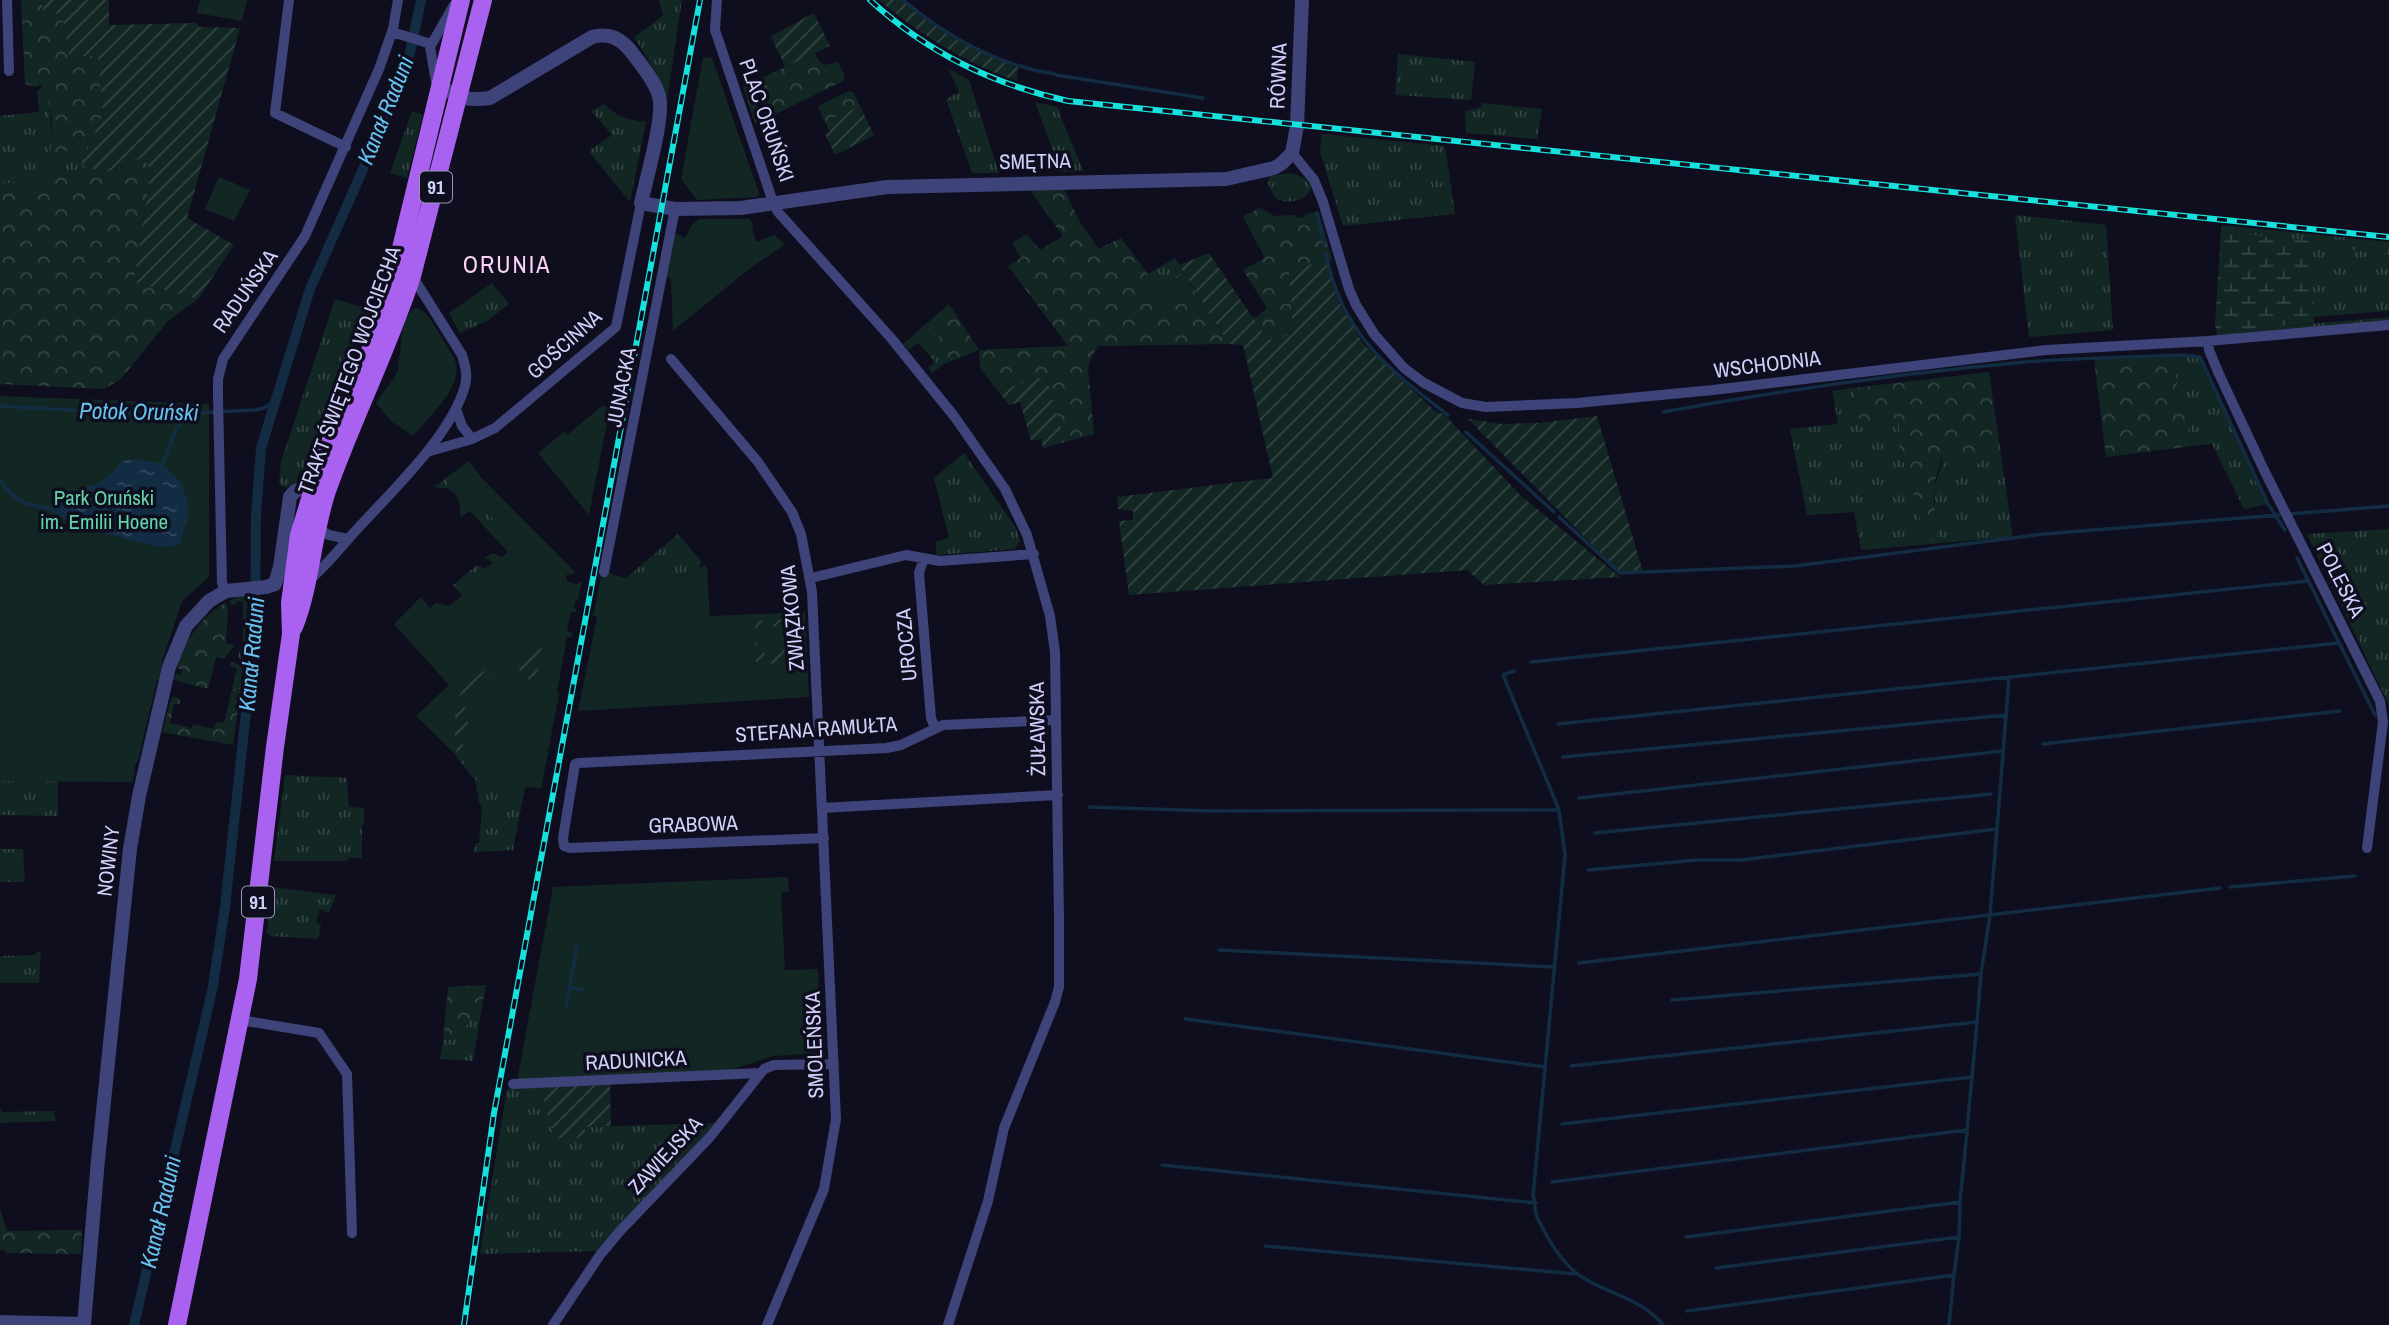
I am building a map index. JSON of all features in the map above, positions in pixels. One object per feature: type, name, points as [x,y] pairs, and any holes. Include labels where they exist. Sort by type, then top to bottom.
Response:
[{"type":"main road","name":"TRAKT ŚWIĘTEGO WOJCIECHA","points":[[177,1325],[240,1020],[254,938],[275,747],[291,634],[303,605],[299,535],[403,303],[483,0]]},
{"type":"main road","name":"TRAKT ŚWIĘTEGO WOJCIECHA","points":[[303,572],[316,528],[319,492],[387,306],[461,2]]},
{"type":"street","points":[[6,0],[9,71]]},
{"type":"street","points":[[289,0],[275,113],[346,147]]},
{"type":"street","name":"RADUŃSKA","points":[[226,591],[222,583],[218,379],[223,359],[305,236],[379,69],[392,32],[398,0]]},
{"type":"street","name":"PLAC ORUŃSKI","points":[[641,203],[676,209],[774,205],[715,30],[717,0]]},
{"type":"street","name":"RÓWNA","points":[[1292,153],[1297,126],[1302,0]]},
{"type":"street","points":[[461,2],[454,5],[427,43],[436,82],[458,98],[489,98],[592,37],[609,34],[620,39],[653,82],[660,99],[641,203]]},
{"type":"street","points":[[392,32],[427,43]]},
{"type":"street","points":[[434,112],[458,98]]},
{"type":"street","name":"SMĘTNA","points":[[774,205],[822,195],[921,185],[1226,179],[1274,168],[1292,153]]},
{"type":"street","name":"WSCHODNIA","points":[[1292,153],[1314,180],[1349,289],[1366,323],[1404,368],[1424,383],[1462,403],[1486,407],[1513,408],[1713,390],[2046,350],[2208,341],[2389,324]]},
{"type":"street","name":"GOŚCINNA","points":[[427,452],[472,439],[495,428],[616,327],[641,203]]},
{"type":"street","name":"ŻUŁAWSKA","points":[[774,205],[798,236],[891,338],[988,462],[1014,504],[1034,554],[1052,625],[1058,795],[1059,987],[1004,1128],[985,1212],[948,1325]]},
{"type":"street","name":"JUNACKA","points":[[604,572],[676,209]]},
{"type":"street","points":[[303,572],[327,566],[427,452],[456,409],[466,383],[466,368],[454,341],[399,256]]},
{"type":"street","points":[[403,303],[424,295]]},
{"type":"street","name":"POLESKA","points":[[2208,341],[2219,374],[2264,470],[2380,701],[2383,722],[2367,848]]},
{"type":"street","name":"ZWIĄZKOWA","points":[[671,359],[758,462],[784,500],[801,534],[811,578],[821,750]]},
{"type":"street","points":[[456,409],[462,426],[472,439]]},
{"type":"street","points":[[226,591],[275,584],[278,579],[290,497],[293,491],[299,489],[319,492]]},
{"type":"street","points":[[316,528],[348,539]]},
{"type":"street","points":[[303,572],[348,539]]},
{"type":"street","points":[[811,578],[906,555],[940,561],[1034,554]]},
{"type":"street","name":"UROCZA","points":[[924,558],[919,573],[931,718],[935,728]]},
{"type":"street","name":"NOWINY","points":[[84,1324],[98,1160],[135,819],[174,653],[191,620],[209,601],[226,591]]},
{"type":"street","name":"STEFANA RAMUŁTA","points":[[564,846],[562,838],[575,764],[894,747],[947,725],[1056,720]]},
{"type":"street","name":"SMOLEŃSKA","points":[[767,1325],[824,1189],[836,1119],[821,750]]},
{"type":"street","points":[[822,808],[1058,795]]},
{"type":"street","name":"GRABOWA","points":[[564,846],[570,848],[824,838]]},
{"type":"street","points":[[240,1020],[319,1033],[347,1074],[352,1233]]},
{"type":"street","points":[[760,1073],[774,1065],[834,1064]]},
{"type":"street","name":"RADUNICKA","points":[[513,1084],[760,1073]]},
{"type":"street","name":"ZAWIEJSKA","points":[[553,1325],[600,1255],[710,1137],[760,1073]]},
{"type":"street","points":[[0,1322],[84,1324]]},
{"type":"green space","points":[[21,0],[42,0],[43,13],[62,13],[98,55],[103,114],[90,144],[54,155],[50,152],[52,126],[48,100],[40,85],[35,87],[25,84]]},
{"type":"green space","points":[[42,0],[109,0],[109,25],[196,23],[199,27],[240,28],[187,218],[234,245],[198,299],[134,282],[151,170],[142,158],[104,173],[81,165],[103,114],[98,56],[69,56],[62,14],[43,13]]},
{"type":"green space","points":[[200,0],[247,0],[242,21],[197,13]]},
{"type":"green space","points":[[659,0],[682,0],[667,99],[657,74],[634,37],[663,16]]},
{"type":"green space","points":[[879,0],[903,0],[958,38],[1018,67],[1017,81],[979,66],[944,47]]},
{"type":"green space","points":[[814,13],[830,46],[785,67],[771,36]]},
{"type":"green space","points":[[815,53],[825,65],[838,62],[845,77],[843,81],[755,124],[743,87]]},
{"type":"green space","points":[[1398,54],[1475,62],[1471,100],[1395,95]]},
{"type":"green space","points":[[703,57],[712,58],[759,193],[757,197],[697,200],[681,179]]},
{"type":"green space","points":[[948,68],[969,80],[999,173],[973,173],[971,170],[946,99],[959,92]]},
{"type":"green space","points":[[43,88],[48,96],[54,155],[90,144],[77,176],[53,175],[39,184],[4,183],[0,188],[0,116],[39,112],[37,90]]},
{"type":"green space","points":[[849,91],[854,93],[860,106],[825,122],[818,106]]},
{"type":"green space","points":[[1035,102],[1057,107],[1083,171],[1057,172],[1054,154]]},
{"type":"green space","points":[[1482,103],[1542,109],[1537,139],[1466,133],[1465,111],[1481,107]]},
{"type":"green space","points":[[604,104],[623,117],[646,122],[630,202],[590,153],[590,150],[612,135],[591,111]]},
{"type":"green space","points":[[860,106],[874,135],[835,155],[825,134],[830,132],[825,122]]},
{"type":"green space","points":[[412,111],[423,115],[407,178],[390,173]]},
{"type":"green space","points":[[1322,134],[1445,146],[1455,214],[1343,226],[1320,152]]},
{"type":"green space","points":[[143,158],[151,170],[134,282],[198,299],[168,321],[121,379],[104,389],[0,384],[0,188],[4,183],[39,184],[53,175],[77,176],[81,165],[104,173]]},
{"type":"green space","points":[[1290,173],[1307,180],[1311,189],[1296,201],[1276,199],[1268,184],[1270,176]]},
{"type":"green space","points":[[219,177],[250,190],[234,221],[205,209]]},
{"type":"green space","points":[[1029,189],[1064,189],[1080,222],[1099,249],[1121,238],[1148,274],[1152,287],[1161,297],[1171,296],[1175,278],[1180,273],[1186,277],[1229,344],[1098,346],[1088,369],[1094,434],[1065,442],[1046,376],[998,391],[980,368],[979,350],[1068,346],[1008,266],[1021,258],[1012,243],[1027,234],[1040,250],[1063,236]]},
{"type":"green space","points":[[1259,208],[1275,216],[1295,215],[1296,218],[1319,212],[1332,260],[1289,269],[1293,335],[1268,341],[1252,317],[1257,317],[1267,308],[1243,270],[1265,258],[1243,217]]},
{"type":"green space","points":[[2015,215],[2106,225],[2113,330],[2029,337]]},
{"type":"green space","points":[[699,219],[749,219],[753,224],[756,242],[774,235],[785,244],[744,273],[673,331],[671,279],[664,275],[673,232],[685,238]]},
{"type":"green space","points":[[2221,225],[2389,242],[2389,249],[2221,232]]},
{"type":"green space","points":[[2221,232],[2389,249],[2389,254],[2311,245],[2314,323],[2217,332],[2215,325]]},
{"type":"green space","points":[[2310,245],[2389,254],[2389,311],[2313,317]]},
{"type":"green space","points":[[1209,253],[1268,340],[1293,334],[1289,269],[1326,261],[1336,295],[1363,344],[1435,411],[1445,415],[1520,495],[1620,577],[1484,585],[1467,570],[1129,595],[1119,521],[1133,520],[1133,511],[1118,509],[1117,497],[1273,478],[1243,345],[1229,344],[1179,265]]},
{"type":"green space","points":[[1175,258],[1186,277],[1180,273],[1175,278],[1171,297],[1161,297],[1152,287],[1148,274]]},
{"type":"green space","points":[[492,283],[509,304],[487,321],[460,333],[449,313]]},
{"type":"green space","points":[[335,299],[375,311],[374,315],[339,382],[313,459],[299,472],[296,484],[285,488],[279,483],[281,462]]},
{"type":"green space","points":[[949,304],[979,350],[944,364],[941,358],[944,348],[938,335],[923,339],[909,350],[903,344]]},
{"type":"green space","points":[[416,308],[424,312],[433,323],[453,357],[456,373],[449,393],[413,436],[392,422],[376,403],[399,368],[403,327],[410,313]]},
{"type":"green space","points":[[2389,317],[2389,321],[2217,336],[2217,332]]},
{"type":"green space","points":[[938,335],[944,348],[941,358],[944,364],[932,373],[928,368],[935,362],[918,342]]},
{"type":"green space","points":[[2171,357],[2200,357],[2268,504],[2244,509],[2212,444],[2192,446]]},
{"type":"green space","points":[[2171,357],[2192,446],[2106,457],[2094,359]]},
{"type":"green space","points":[[1989,372],[1995,414],[1990,423],[1993,432],[1984,447],[1982,464],[1957,461],[1947,451],[1942,451],[1934,485],[1937,539],[1926,539],[1914,500],[1912,470],[1899,458],[1899,421],[1892,417],[1883,429],[1860,423],[1853,388]]},
{"type":"green space","points":[[1046,376],[1065,442],[1043,448],[1041,439],[1031,441],[1020,402],[1009,405],[998,391]]},
{"type":"green space","points":[[1853,388],[1860,423],[1892,417],[1899,421],[1899,458],[1912,470],[1914,500],[1937,539],[1934,486],[1942,465],[1942,451],[1982,453],[1993,432],[1990,423],[1995,414],[2013,537],[1861,550],[1854,512],[1807,515],[1790,429],[1838,424],[1832,391]]},
{"type":"green space","name":"Park Oruński im. Emilii Hoene","points":[[0,396],[209,404],[209,577],[182,601],[162,661],[133,782],[0,781]]},
{"type":"green space","points":[[602,406],[610,407],[589,515],[538,453],[564,432],[567,435]]},
{"type":"green space","points":[[1597,416],[1643,572],[1620,573],[1468,419],[1502,424],[1539,423]]},
{"type":"green space","points":[[964,453],[1016,528],[1020,541],[1015,549],[937,555],[935,542],[949,538],[934,478]]},
{"type":"green space","points":[[469,461],[480,476],[576,573],[566,575],[567,581],[576,584],[582,581],[574,607],[577,612],[571,612],[567,631],[573,633],[572,637],[567,637],[541,788],[472,777],[453,752],[416,716],[449,685],[394,624],[421,597],[430,608],[436,603],[449,606],[519,548],[482,507],[469,507],[444,479]]},
{"type":"green space","points":[[447,477],[532,550],[463,596],[453,585],[477,565],[485,569],[493,562],[485,558],[487,556],[493,554],[502,557],[508,552],[470,511],[460,517],[459,504],[453,492],[434,487]]},
{"type":"green space","points":[[2389,529],[2389,705],[2307,534]]},
{"type":"green space","points":[[678,534],[702,562],[699,566],[701,568],[704,565],[708,569],[707,574],[626,578]]},
{"type":"green space","points":[[602,571],[625,578],[707,574],[710,616],[805,612],[809,697],[578,711],[597,617],[591,615],[594,612]]},
{"type":"green space","points":[[248,595],[241,688],[231,693],[237,668],[230,666],[231,661],[238,664],[242,661],[238,656],[243,642],[243,602],[237,601],[237,604],[231,605],[229,601]]},
{"type":"green space","points":[[225,603],[228,606],[226,644],[235,645],[224,659],[216,657],[208,689],[174,680],[176,674],[181,675],[182,670],[177,668],[195,631]]},
{"type":"green space","points":[[788,619],[788,630],[783,633],[779,626],[763,627],[756,641],[765,654],[780,654],[784,647],[790,649],[790,663],[756,664],[755,621]]},
{"type":"green space","points":[[542,644],[536,681],[532,683],[516,667],[516,662]]},
{"type":"green space","points":[[504,659],[504,665],[491,681],[481,684],[470,694],[464,711],[468,722],[463,743],[464,767],[457,755],[455,742],[455,716],[460,694],[472,680]]},
{"type":"green space","points":[[241,688],[233,745],[162,732],[172,697],[178,697],[180,704],[174,704],[170,723],[192,728],[193,724],[214,729],[216,722],[224,723],[231,693]]},
{"type":"green space","points":[[557,693],[559,694],[541,788],[525,787],[513,850],[474,852],[476,843],[479,843],[482,807],[475,778],[472,777]]},
{"type":"green space","points":[[285,775],[347,778],[349,807],[364,808],[362,858],[349,858],[347,861],[274,861]]},
{"type":"green space","points":[[0,781],[58,781],[58,816],[0,815]]},
{"type":"green space","points":[[0,849],[23,849],[25,882],[0,882]]},
{"type":"green space","points":[[788,877],[789,892],[781,893],[785,970],[818,969],[821,1053],[774,1056],[727,1071],[517,1081],[553,887]]},
{"type":"green space","points":[[271,887],[336,895],[329,913],[320,909],[316,922],[321,925],[318,939],[271,936],[267,933]]},
{"type":"green space","points":[[41,952],[39,983],[0,983],[0,956],[35,955]]},
{"type":"green space","points":[[486,985],[480,1018],[471,1019],[455,1039],[443,1040],[448,987]]},
{"type":"green space","points":[[480,1018],[473,1061],[440,1059],[443,1040],[455,1039],[471,1019]]},
{"type":"green space","points":[[610,1084],[611,1126],[585,1127],[585,1138],[553,1138],[542,1087]]},
{"type":"green space","points":[[542,1087],[554,1138],[585,1127],[716,1123],[598,1251],[480,1254],[507,1089]]},
{"type":"green space","points":[[0,1109],[2,1112],[54,1111],[56,1121],[0,1123]]},
{"type":"green space","points":[[0,1208],[7,1231],[82,1230],[81,1254],[5,1253],[5,1250],[0,1250]]},
{"type":"water","points":[[138,459],[162,464],[180,481],[187,499],[188,515],[180,544],[166,547],[121,537],[68,520],[49,508],[70,491],[100,482],[122,461]]},
{"type":"waterway","name":"Kanał Raduni","points":[[134,1325],[213,986],[225,907],[255,629],[256,516],[261,448],[310,289],[368,158],[410,53],[421,0]]},
{"type":"waterway","points":[[903,0],[955,37],[974,47],[1013,64],[1054,74]]},
{"type":"waterway","points":[[1056,75],[1203,98]]},
{"type":"waterway","points":[[1317,213],[1324,245]]},
{"type":"waterway","points":[[1326,254],[1333,282],[1355,328],[1387,365],[1448,415]]},
{"type":"waterway","points":[[1663,412],[1753,396],[1979,366],[2085,359],[2184,355],[2200,357],[2268,504],[2285,530]]},
{"type":"waterway","name":"Potok Oruński","points":[[0,406],[156,415],[255,410],[276,400]]},
{"type":"waterway","points":[[162,464],[176,430],[189,412]]},
{"type":"waterway","points":[[1466,432],[1554,512]]},
{"type":"waterway","points":[[0,480],[20,501],[49,508]]},
{"type":"waterway","points":[[2290,514],[2389,506]]},
{"type":"waterway","points":[[1559,517],[1620,573],[1795,566],[2044,534],[2279,515]]},
{"type":"waterway","points":[[2297,558],[2375,715]]},
{"type":"waterway","points":[[1531,662],[2308,581]]},
{"type":"waterway","points":[[1558,724],[2338,643]]},
{"type":"waterway","points":[[1514,671],[1503,675],[1559,810],[1565,855],[1533,1196],[1536,1214],[1555,1248],[1572,1270],[1645,1308],[1663,1325]]},
{"type":"waterway","points":[[1588,870],[1697,860],[1741,860],[1997,829],[2009,678]]},
{"type":"waterway","points":[[2043,744],[2340,711]]},
{"type":"waterway","points":[[1563,757],[2007,715]]},
{"type":"waterway","points":[[1579,798],[2003,751]]},
{"type":"waterway","points":[[1595,833],[1991,794]]},
{"type":"waterway","points":[[1089,807],[1212,811],[1559,810]]},
{"type":"waterway","points":[[1672,1000],[1981,974],[1990,915],[1997,829]]},
{"type":"waterway","points":[[2230,887],[2355,876]]},
{"type":"waterway","points":[[1579,963],[2220,888]]},
{"type":"waterway","points":[[566,1008],[577,946]]},
{"type":"waterway","points":[[1219,950],[1555,967]]},
{"type":"waterway","points":[[1571,1066],[1977,1022],[1981,974]]},
{"type":"waterway","points":[[569,987],[583,990]]},
{"type":"waterway","points":[[1185,1019],[1545,1067]]},
{"type":"waterway","points":[[1562,1124],[1972,1077],[1977,1022]]},
{"type":"waterway","points":[[1552,1182],[1967,1130],[1972,1077]]},
{"type":"waterway","points":[[1686,1237],[1960,1202],[1967,1131]]},
{"type":"waterway","points":[[1162,1165],[1536,1203]]},
{"type":"waterway","points":[[1716,1268],[1959,1237],[1960,1202]]},
{"type":"waterway","points":[[1687,1311],[1954,1275],[1959,1237]]},
{"type":"waterway","points":[[1265,1246],[1577,1274]]},
{"type":"waterway","points":[[1949,1325],[1954,1275]]},
{"type":"railway","points":[[464,1325],[494,1113],[700,0]]},
{"type":"railway","points":[[870,0],[915,36],[962,64],[1013,86],[1068,101],[2389,237]]},
{"type":"district","name":"ORUNIA","points":[[507,264]]}]
